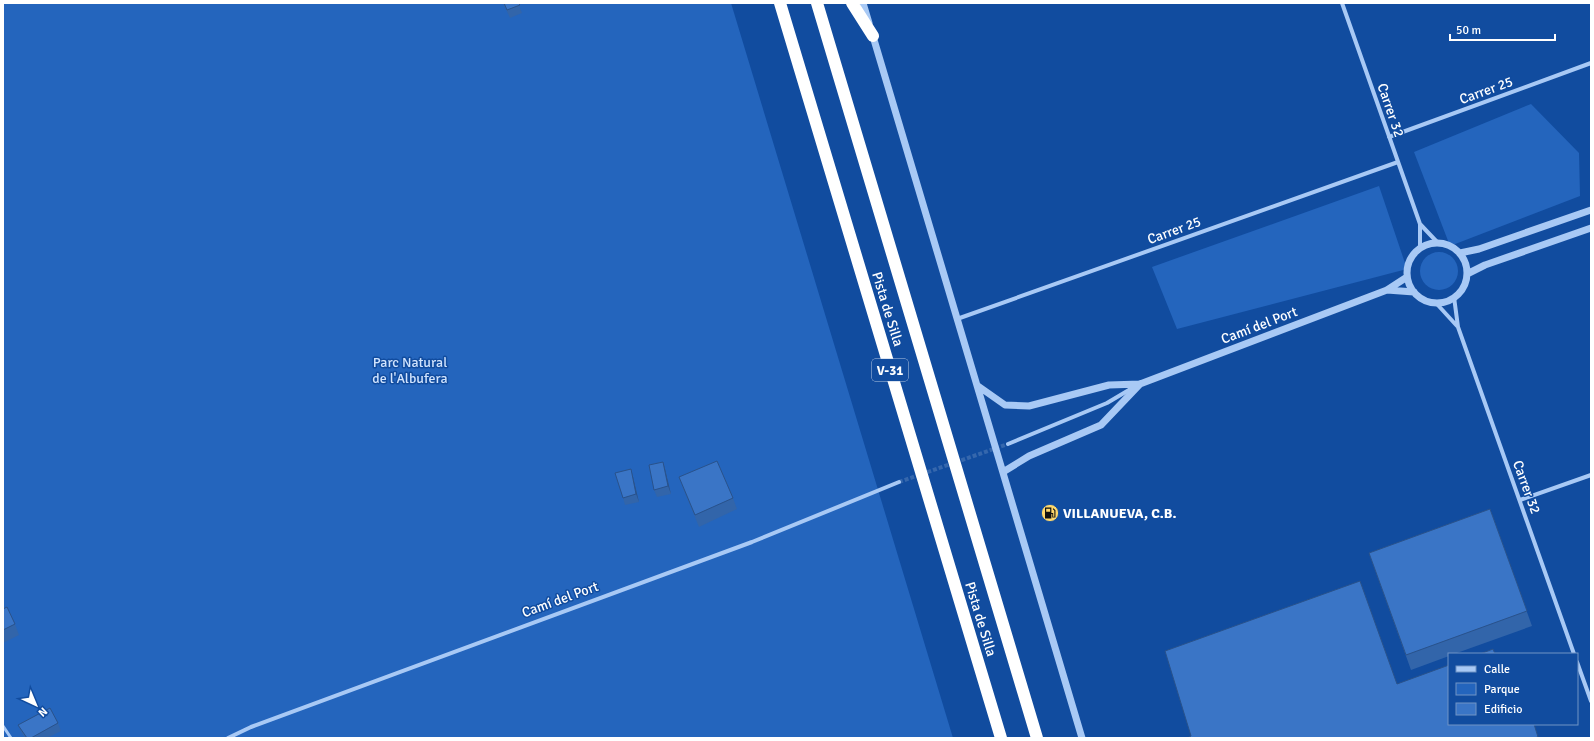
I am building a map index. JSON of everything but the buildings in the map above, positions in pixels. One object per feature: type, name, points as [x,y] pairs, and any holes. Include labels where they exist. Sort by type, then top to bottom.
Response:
[{"type":"highway","name":"Pista de Silla","points":[[780,3],[1001,738]]},
{"type":"highway","name":"Pista de Silla","points":[[817,3],[1037,738]]},
{"type":"highway","points":[[852,3],[873,36]]},
{"type":"street","points":[[863,3],[1082,738]]},
{"type":"street","name":"Carrer 32","points":[[1342,3],[1420,224],[1420,248]]},
{"type":"street","name":"Carrer 25","points":[[1389,137],[1591,63]]},
{"type":"street","name":"Carrer 25","points":[[957,319],[1398,162]]},
{"type":"street","points":[[1460,253],[1479,249],[1591,210]]},
{"type":"street","name":"Carrer 32","points":[[1420,224],[1438,243]]},
{"type":"street","points":[[1467,274],[1485,265],[1591,228]]},
{"type":"street","points":[[1438,243],[1450,246],[1460,253],[1464,260],[1467,274],[1461,291],[1454,297],[1446,302],[1428,302],[1420,298],[1414,292],[1409,285],[1407,269],[1409,261],[1420,248],[1428,244],[1438,243]]},
{"type":"street","name":"Camí del Port","points":[[1008,444],[1107,403],[1140,384],[1387,290],[1407,277]]},
{"type":"street","name":"Camí del Port","points":[[1387,290],[1414,292]]},
{"type":"street","name":"Carrer 32","points":[[1454,297],[1458,327],[1574,653]]},
{"type":"street","name":"Carrer 32","points":[[1436,303],[1458,327]]},
{"type":"street","name":"Camí del Port","points":[[978,386],[1005,405],[1029,406],[1109,385],[1140,384]]},
{"type":"street","name":"Camí del Port","points":[[1003,472],[1029,456],[1101,425],[1140,384]]},
{"type":"street","points":[[1520,500],[1591,474]]},
{"type":"street","name":"Camí del Port","points":[[228,738],[258,724],[796,525],[899,482]]},
{"type":"street","points":[[1578,665],[1591,701]]},
{"type":"lane","points":[[3,726],[12,738]]},
{"type":"green space","name":"Parc Natural de l'Albufera","points":[[3,3],[731,3],[953,738],[3,738]]},
{"type":"green space","points":[[1531,104],[1579,153],[1580,196],[1450,246],[1414,152]]},
{"type":"green space","points":[[1379,186],[1407,269],[1177,329],[1152,267]]},
{"type":"green space","points":[[1439,252],[1452,258],[1458,271],[1452,284],[1439,290],[1426,284],[1420,271],[1426,258]]},
{"type":"tunnel","points":[[899,482],[1008,444]]},
{"type":"place","name":"VILLANUEVA, C.B.","points":[[1050,513]]}]
